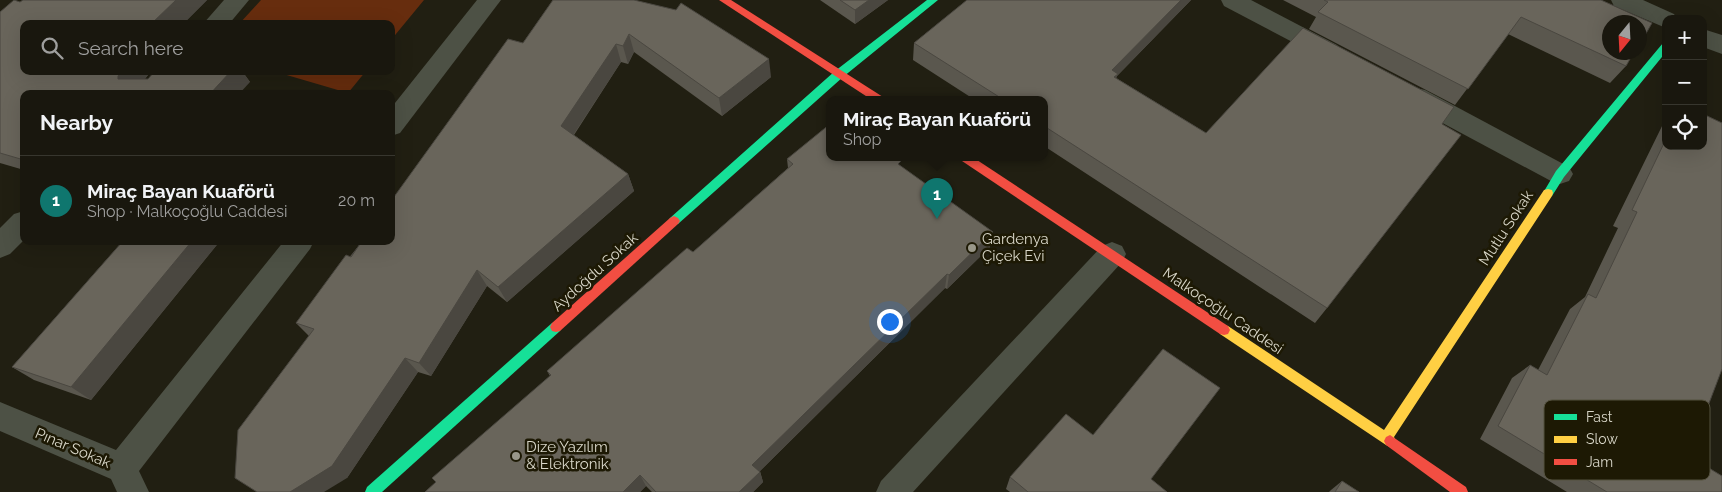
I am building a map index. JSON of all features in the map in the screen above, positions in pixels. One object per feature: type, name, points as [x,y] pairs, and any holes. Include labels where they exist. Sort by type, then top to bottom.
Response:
[{"type":"street","points":[[219,20],[238,0]]},
{"type":"street","points":[[395,121],[490,0]]},
{"type":"street","points":[[724,0],[873,96]]},
{"type":"street","name":"Aydoğdu Sokak","points":[[372,492],[839,74],[933,0]]},
{"type":"street","points":[[1232,0],[1353,64]]},
{"type":"street","points":[[1622,0],[1662,18]]},
{"type":"street","points":[[1707,39],[1722,45]]},
{"type":"street","name":"Mutlu Sokak","points":[[1386,438],[1560,174],[1662,50]]},
{"type":"street","points":[[1396,87],[1560,174]]},
{"type":"street","name":"Malkoçoğlu Caddesi","points":[[971,161],[1386,438],[1461,492]]},
{"type":"street","points":[[0,246],[20,226]]},
{"type":"street","points":[[127,480],[297,245]]},
{"type":"street","points":[[892,492],[1112,254]]},
{"type":"street","name":"Pınar Sokak","points":[[0,416],[127,480]]},
{"type":"shaded area","points":[[261,0],[424,0],[395,35],[395,20],[243,20]]},
{"type":"shaded area","points":[[287,75],[363,75],[350,90],[338,90]]},
{"type":"building","points":[[14,0],[20,2],[23,0],[176,0],[155,20],[20,20],[20,75],[119,75],[118,79],[148,79],[152,75],[227,75],[214,90],[20,90],[20,159],[0,153],[0,12]]},
{"type":"building","points":[[553,0],[634,0],[676,10],[681,3],[769,59],[719,98],[629,34],[623,46],[616,44],[561,126],[628,174],[498,287],[477,270],[419,363],[405,358],[332,466],[290,492],[257,492],[235,478],[238,430],[314,329],[296,323],[346,255],[351,257],[359,245],[395,245],[395,195],[508,39],[523,43]]},
{"type":"building","points":[[840,0],[869,0],[855,10]]},
{"type":"building","points":[[967,0],[1181,0],[1112,70],[1118,74],[1114,77],[1206,133],[1303,28],[1454,107],[1442,124],[1461,135],[1327,308],[1048,129],[1048,96],[998,96],[914,43]]},
{"type":"building","points":[[1324,0],[1601,0],[1634,15],[1602,15],[1602,55],[1521,17],[1468,89],[1318,12],[1328,2]]},
{"type":"building","points":[[1647,21],[1652,23],[1647,32]]},
{"type":"building","points":[[1613,60],[1629,60],[1626,66]]},
{"type":"building","points":[[1707,116],[1722,123],[1722,369],[1710,401],[1544,400],[1544,454],[1498,426],[1530,365],[1547,375],[1588,294],[1596,298],[1637,212],[1632,210],[1662,147],[1662,150],[1707,150]]},
{"type":"building","points":[[826,127],[826,161],[901,161],[898,164],[993,232],[949,275],[947,274],[752,465],[760,472],[739,492],[656,492],[640,475],[623,492],[425,492],[436,482],[432,478],[551,375],[547,371],[687,248],[693,252],[793,164],[787,159]]},
{"type":"building","points":[[119,245],[189,245],[71,387],[12,367]]},
{"type":"building","points":[[1163,349],[1220,388],[1151,479],[1167,492],[1028,492],[1010,477],[1066,414],[1093,435]]},
{"type":"building","points":[[1710,469],[1722,476],[1722,492],[1607,492],[1587,480],[1710,480]]},
{"type":"building","points":[[1342,481],[1359,492],[1335,492]]},
{"type":"traffic: fast","points":[[674,221],[839,74],[933,0]]},
{"type":"traffic: fast","points":[[1548,193],[1560,174],[1662,50]]},
{"type":"traffic: fast","points":[[372,492],[556,327]]},
{"type":"traffic: slow","points":[[1386,438],[1548,193]]},
{"type":"traffic: slow","points":[[1224,330],[1390,441]]},
{"type":"traffic: jam","points":[[724,0],[873,96]]},
{"type":"traffic: jam","points":[[970,161],[1224,330]]},
{"type":"traffic: jam","points":[[556,327],[674,221]]},
{"type":"traffic: jam","points":[[1390,441],[1461,492]]},
{"type":"place","name":"Miraç Bayan Kuaförü","points":[[937,219]]},
{"type":"place","name":"Gardenya Çiçek Evi","points":[[972,248]]},
{"type":"place","name":"Dize Yazılım & Elektronik","points":[[516,456]]}]
